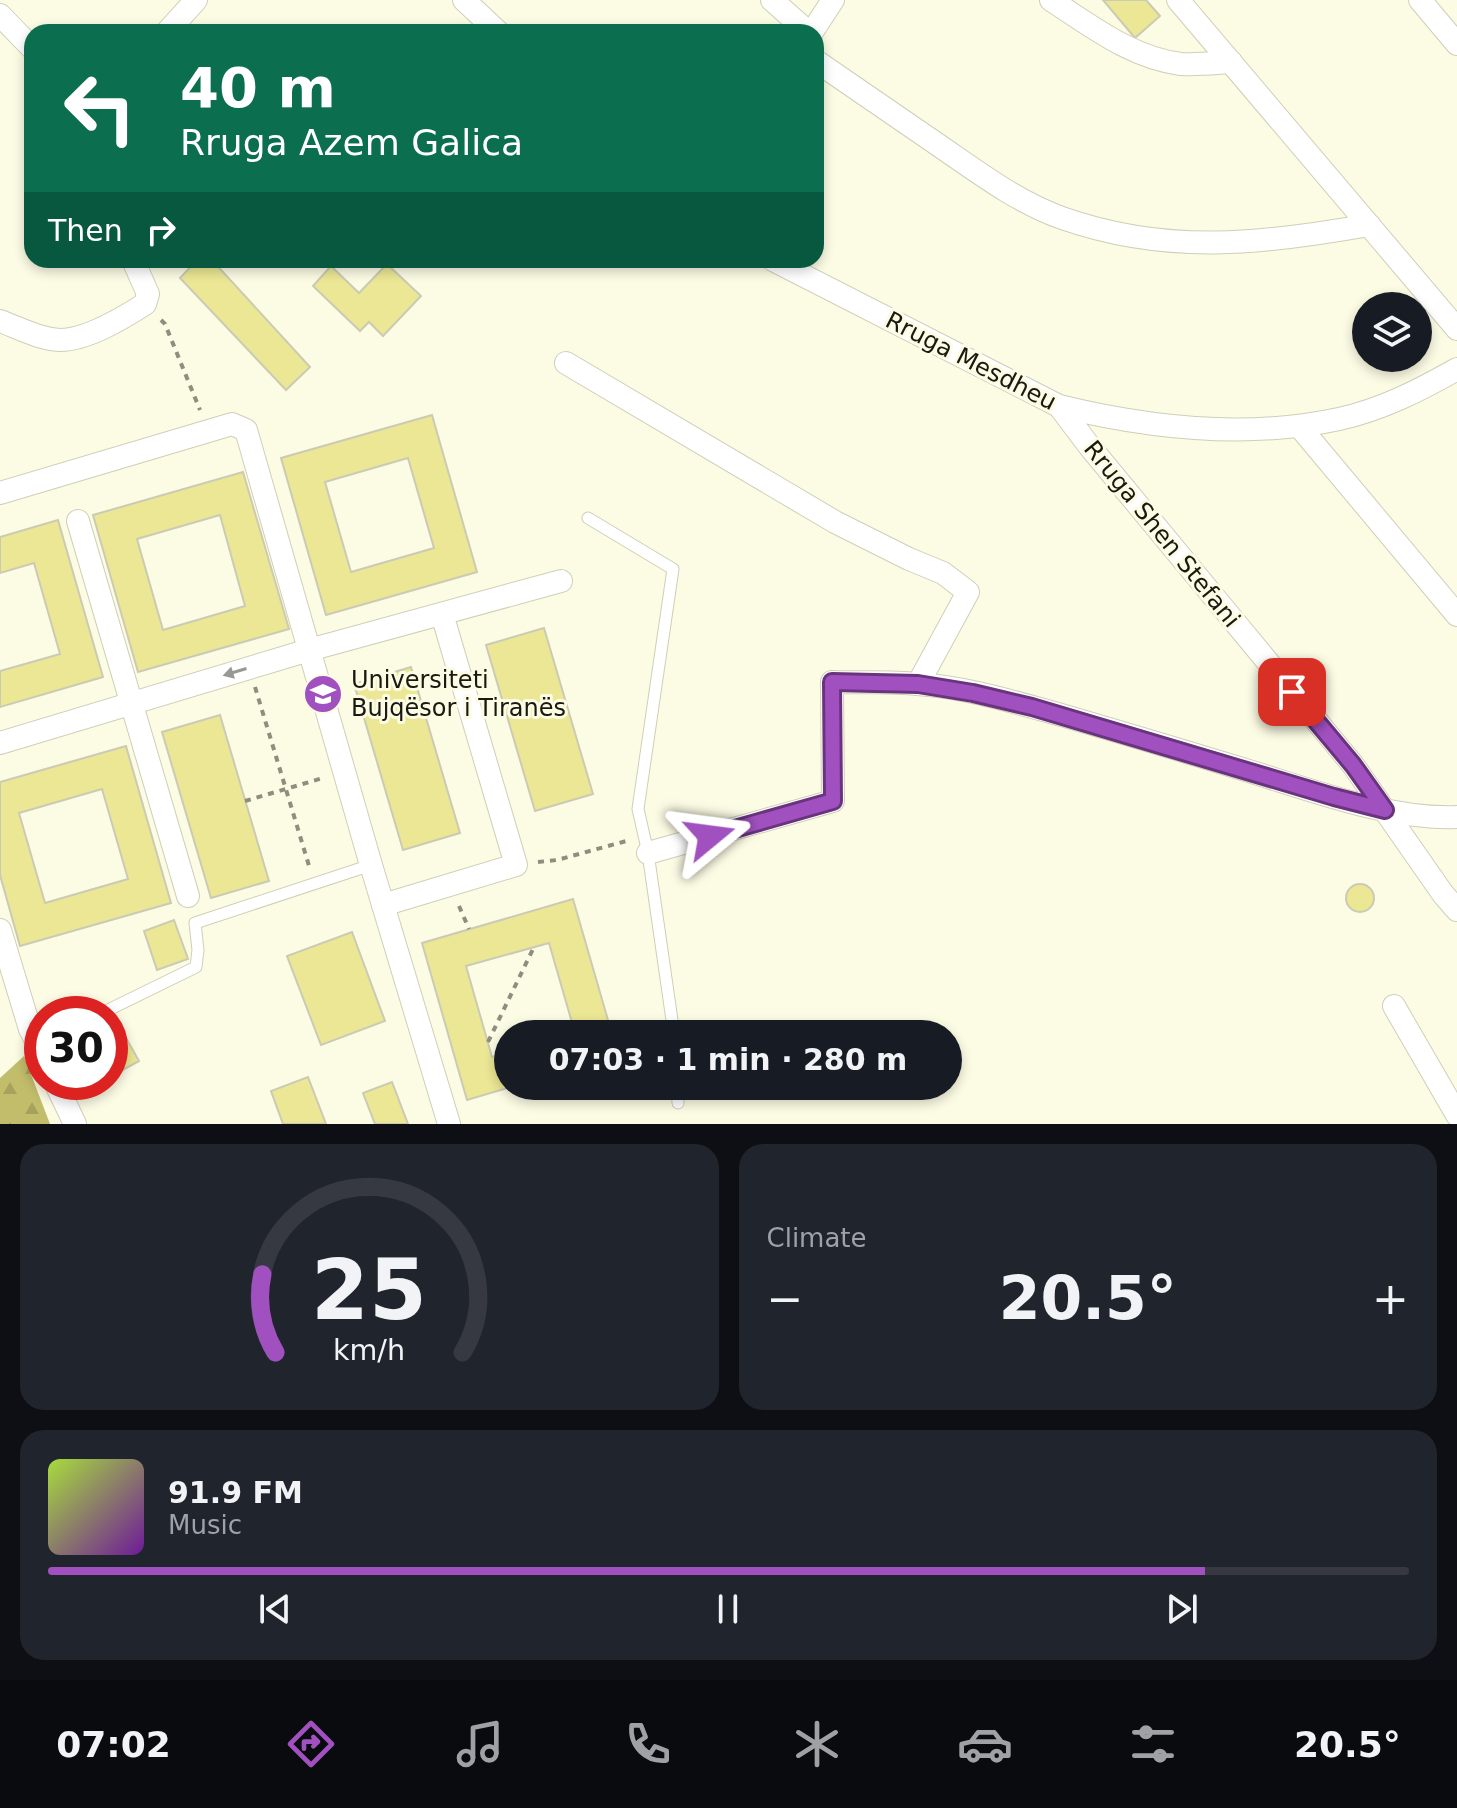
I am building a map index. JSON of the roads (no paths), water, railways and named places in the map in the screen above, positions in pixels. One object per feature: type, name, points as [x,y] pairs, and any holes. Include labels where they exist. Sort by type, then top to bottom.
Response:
[{"type":"street","points":[[174,24],[196,0]]},
{"type":"street","points":[[772,0],[800,24]]},
{"type":"street","points":[[816,24],[833,0]]},
{"type":"street","points":[[1051,0],[1122,45],[1158,59],[1181,64],[1231,62]]},
{"type":"street","points":[[1178,0],[1457,329]]},
{"type":"street","points":[[1420,0],[1457,44]]},
{"type":"street","points":[[466,1],[490,24]]},
{"type":"street","points":[[0,15],[24,40]]},
{"type":"street","points":[[824,67],[981,175],[1060,218],[1150,240],[1197,244],[1306,237],[1369,225]]},
{"type":"street","points":[[0,321],[44,337],[62,340],[92,332],[145,304],[148,294],[137,268]]},
{"type":"street","name":"Rruga Mesdheu","points":[[789,268],[1059,406],[1102,417],[1224,430],[1299,426],[1341,419],[1390,403],[1457,369]]},
{"type":"street","points":[[566,363],[835,522],[943,573],[968,592],[918,684]]},
{"type":"street","name":"Rruga Shen Stefani","points":[[1059,406],[1353,765],[1457,910]]},
{"type":"street","points":[[0,493],[232,424],[246,430],[449,1124]]},
{"type":"street","points":[[1299,426],[1457,615]]},
{"type":"street","points":[[78,521],[188,896]]},
{"type":"street","points":[[0,743],[309,650],[561,581]]},
{"type":"street","points":[[383,905],[516,865],[442,614]]},
{"type":"street","points":[[646,845],[833,801],[832,682],[918,684],[973,693],[1032,707],[1334,797],[1421,816],[1457,817]]},
{"type":"street","points":[[0,930],[24,1009]]},
{"type":"street","points":[[1394,1006],[1457,1115]]},
{"type":"street","points":[[64,1100],[75,1124]]},
{"type":"lane","points":[[588,518],[673,569],[638,809],[672,1020]]},
{"type":"lane","points":[[128,1000],[196,967],[195,923],[371,865]]},
{"type":"place","name":"Universiteti Bujqësor i Tiranës","points":[[323,694]]}]
